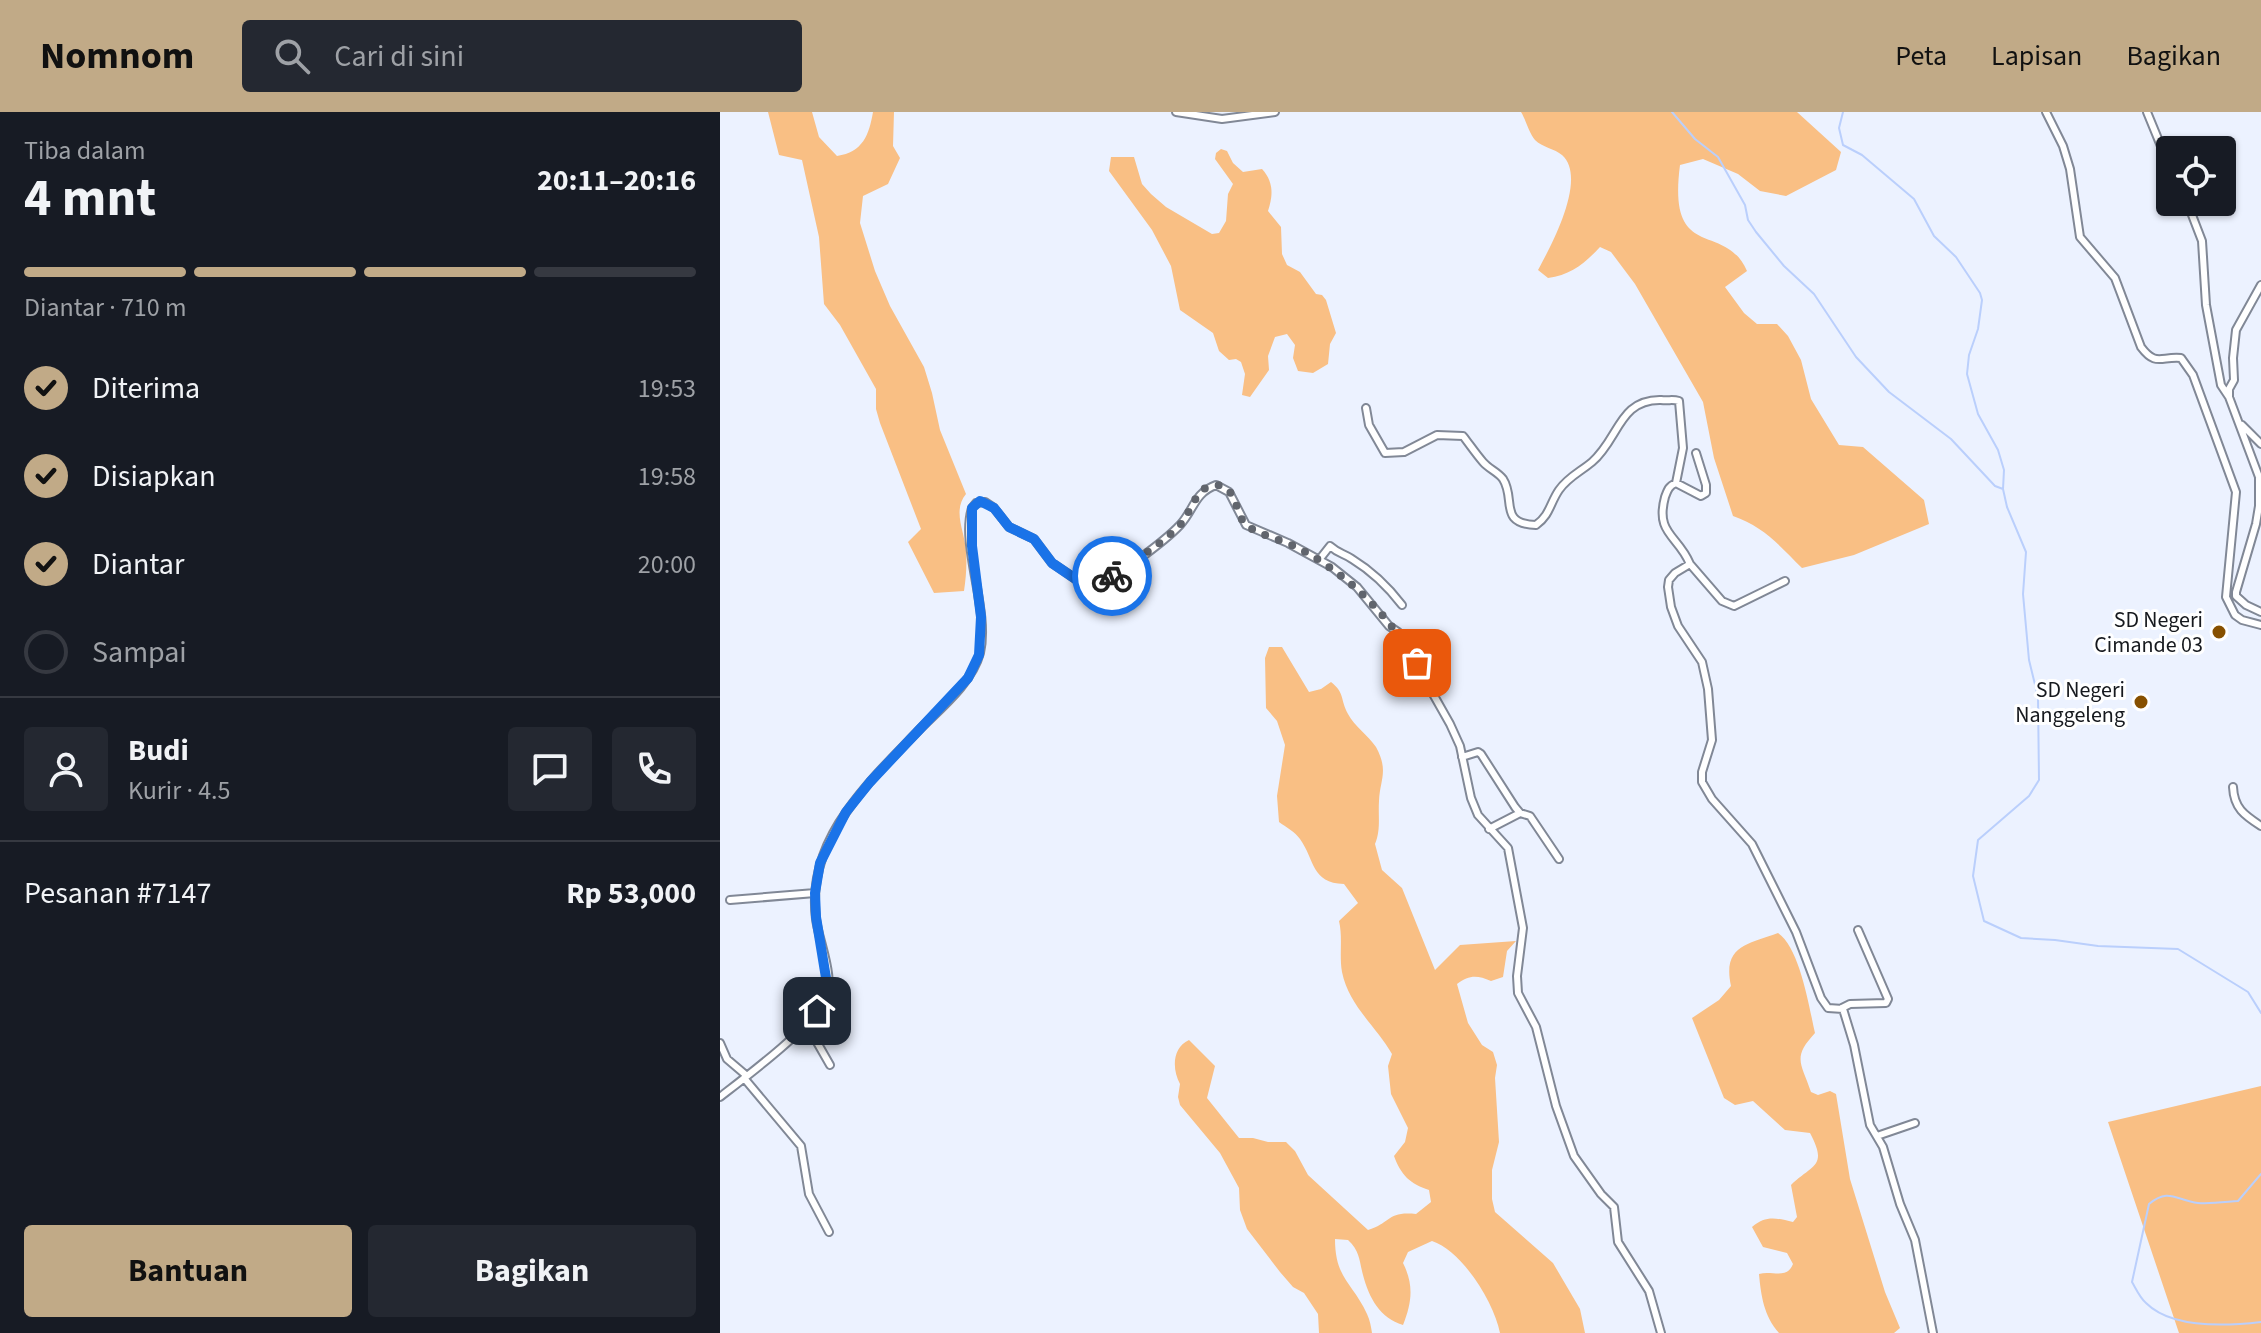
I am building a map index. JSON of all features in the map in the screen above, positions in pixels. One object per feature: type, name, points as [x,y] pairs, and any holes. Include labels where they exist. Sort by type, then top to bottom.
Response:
[{"type":"street","points":[[1176,112],[1222,119],[1275,112]]},
{"type":"street","points":[[2046,112],[2063,146],[2070,169],[2080,237],[2115,278],[2141,347],[2158,361],[2181,358],[2193,375],[2236,492],[2226,597],[2235,615],[2261,625]]},
{"type":"street","points":[[2147,112],[2157,136]]},
{"type":"street","points":[[2192,216],[2202,241],[2206,305],[2216,366],[2259,477],[2256,524],[2236,596],[2261,612]]},
{"type":"street","points":[[2229,397],[2234,380],[2236,330],[2261,285]]},
{"type":"street","points":[[1366,408],[1369,425],[1385,453],[1404,452],[1437,435],[1463,436],[1504,482],[1508,508],[1514,517],[1525,525],[1536,525],[1551,511],[1559,490],[1605,448],[1634,407],[1644,401],[1679,401],[1683,435],[1676,483],[1668,489],[1663,507],[1663,524],[1670,536],[1722,601],[1734,606],[1785,581]]},
{"type":"street","points":[[2239,423],[2261,444]]},
{"type":"street","points":[[1676,483],[1701,496],[1706,493],[1696,453]]},
{"type":"street","points":[[720,1097],[806,1023],[824,1002],[828,990],[816,917],[818,867],[846,812],[870,782],[968,678],[979,655],[981,617],[970,524],[970,514],[976,503],[985,502],[994,508],[1009,527],[1034,539],[1052,563],[1080,582],[1094,587],[1172,532],[1186,517],[1196,497],[1212,486],[1222,488],[1235,501],[1241,517],[1250,528],[1319,560],[1357,587],[1389,626],[1398,632],[1450,724],[1474,806],[1509,853],[1523,928],[1518,993],[1536,1027],[1556,1106],[1577,1162],[1614,1207],[1618,1242],[1649,1291],[1661,1333]]},
{"type":"street","points":[[1319,560],[1330,546],[1338,554],[1347,555],[1363,566],[1402,605]]},
{"type":"street","points":[[1690,564],[1675,573],[1668,587],[1674,616],[1684,638],[1702,662],[1708,689],[1712,740],[1702,782],[1712,799],[1752,844],[1796,932],[1821,998],[1828,1008],[1886,1003],[1888,999],[1858,930]]},
{"type":"street","points":[[1462,757],[1478,752],[1481,754],[1495,780],[1520,813],[1530,816],[1559,859]]},
{"type":"street","points":[[2233,787],[2233,801],[2238,809],[2261,826]]},
{"type":"street","points":[[1489,829],[1520,813]]},
{"type":"street","points":[[730,900],[815,893]]},
{"type":"street","points":[[1842,1008],[1857,1054],[1867,1111],[1915,1240],[1933,1333]]},
{"type":"street","points":[[806,1023],[830,1065]]},
{"type":"street","points":[[720,1043],[727,1059],[746,1077],[801,1146],[809,1194],[829,1232]]},
{"type":"street","points":[[1877,1136],[1915,1123]]},
{"type":"shaded area","points":[[768,112],[812,112],[819,137],[837,156],[859,146],[873,112],[894,112],[893,146],[900,158],[888,184],[863,196],[860,223],[890,306],[924,367],[940,430],[966,494],[960,507],[966,551],[964,591],[934,593],[908,542],[921,529],[880,423],[876,389],[840,325],[824,304],[819,237],[802,160],[779,155]]},
{"type":"shaded area","points":[[1521,112],[1797,112],[1841,152],[1836,170],[1786,196],[1760,191],[1738,174],[1703,159],[1680,165],[1678,196],[1682,216],[1690,229],[1737,256],[1747,271],[1725,287],[1744,313],[1757,324],[1777,324],[1788,336],[1801,360],[1811,399],[1839,445],[1863,447],[1924,500],[1929,524],[1854,555],[1802,568],[1762,531],[1733,516],[1714,458],[1703,402],[1635,284],[1611,252],[1600,247],[1577,267],[1548,278],[1538,270],[1565,212],[1571,179],[1569,166],[1562,155],[1535,140]]},
{"type":"shaded area","points":[[1221,149],[1227,151],[1233,163],[1243,172],[1262,169],[1266,174],[1271,189],[1268,211],[1281,227],[1282,254],[1287,265],[1300,272],[1316,294],[1326,300],[1336,333],[1330,344],[1328,364],[1313,373],[1298,371],[1293,358],[1295,345],[1287,334],[1275,337],[1268,356],[1269,370],[1250,397],[1242,395],[1245,374],[1241,362],[1229,360],[1219,351],[1213,333],[1180,310],[1171,266],[1152,230],[1109,171],[1111,157],[1134,157],[1142,184],[1151,194],[1166,207],[1212,234],[1219,233],[1226,221],[1228,194],[1233,184],[1215,159]]},
{"type":"shaded area","points":[[1269,647],[1282,647],[1309,692],[1331,682],[1340,693],[1351,718],[1376,747],[1383,769],[1375,844],[1382,870],[1402,888],[1435,970],[1460,945],[1516,941],[1507,951],[1503,977],[1491,981],[1473,977],[1457,984],[1468,1023],[1482,1045],[1493,1052],[1497,1065],[1499,1142],[1492,1170],[1492,1199],[1495,1212],[1553,1263],[1580,1309],[1585,1333],[1500,1333],[1491,1307],[1475,1279],[1454,1255],[1432,1241],[1408,1252],[1403,1263],[1409,1279],[1408,1309],[1403,1325],[1395,1322],[1372,1299],[1355,1248],[1348,1240],[1335,1239],[1341,1272],[1362,1304],[1372,1333],[1319,1333],[1318,1314],[1304,1293],[1293,1287],[1247,1229],[1240,1210],[1239,1188],[1220,1153],[1180,1105],[1175,1059],[1179,1048],[1189,1040],[1215,1066],[1207,1098],[1239,1138],[1286,1142],[1295,1151],[1308,1175],[1368,1230],[1400,1214],[1416,1214],[1431,1202],[1429,1190],[1407,1178],[1394,1156],[1405,1142],[1408,1128],[1391,1094],[1388,1066],[1392,1054],[1357,1006],[1342,972],[1339,921],[1358,903],[1344,884],[1325,880],[1320,875],[1300,839],[1279,822],[1277,796],[1285,745],[1277,721],[1266,708],[1265,658]]},
{"type":"shaded area","points":[[1778,933],[1798,964],[1815,1033],[1803,1049],[1802,1067],[1811,1092],[1818,1095],[1830,1091],[1836,1094],[1850,1179],[1885,1292],[1900,1328],[1894,1333],[1779,1333],[1764,1305],[1759,1274],[1787,1272],[1793,1264],[1787,1253],[1763,1247],[1752,1227],[1771,1218],[1793,1222],[1797,1217],[1791,1185],[1816,1164],[1818,1153],[1810,1133],[1785,1130],[1753,1101],[1735,1105],[1724,1098],[1692,1018],[1719,1000],[1731,986],[1730,962],[1740,948]]},
{"type":"shaded area","points":[[2261,1086],[2261,1333],[2179,1333],[2108,1122]]},
{"type":"waterway","points":[[1672,112],[1695,139],[1718,157],[1756,232],[1784,266],[1814,294],[1856,357],[1889,392],[1951,439],[1995,486],[2003,489]]},
{"type":"waterway","points":[[1843,112],[1839,128],[1843,145],[1862,155],[1914,199],[1934,236],[1956,257],[1980,293],[1978,329],[1969,355],[1967,374],[1978,414],[1998,450],[2004,470],[2003,489],[2007,507],[2026,552],[2023,594],[2029,660],[2038,697],[2039,780],[2029,796],[1978,840],[1973,876],[1984,921],[2021,938],[2098,946],[2178,949],[2248,992],[2261,1013]]},
{"type":"waterway","points":[[2261,1174],[2238,1201],[2198,1203],[2162,1196],[2149,1204],[2132,1282],[2146,1303],[2170,1318],[2217,1325],[2261,1322]]},
{"type":"way so far","points":[[1112,576],[1180,525],[1202,491],[1220,486],[1229,492],[1250,528],[1303,550],[1350,580],[1389,626],[1398,632],[1417,663]]},
{"type":"place","name":"SD Negeri Cimande 03","points":[[2219,632]]},
{"type":"place","name":"SD Negeri Nanggeleng","points":[[2141,702]]},
{"type":"route","points":[[817,1011],[828,990],[827,969],[816,917],[815,893],[820,863],[846,812],[870,782],[968,678],[979,655],[981,617],[972,546],[972,508],[980,501],[994,508],[1009,527],[1034,539],[1052,563],[1080,582],[1094,587],[1112,576]]}]
